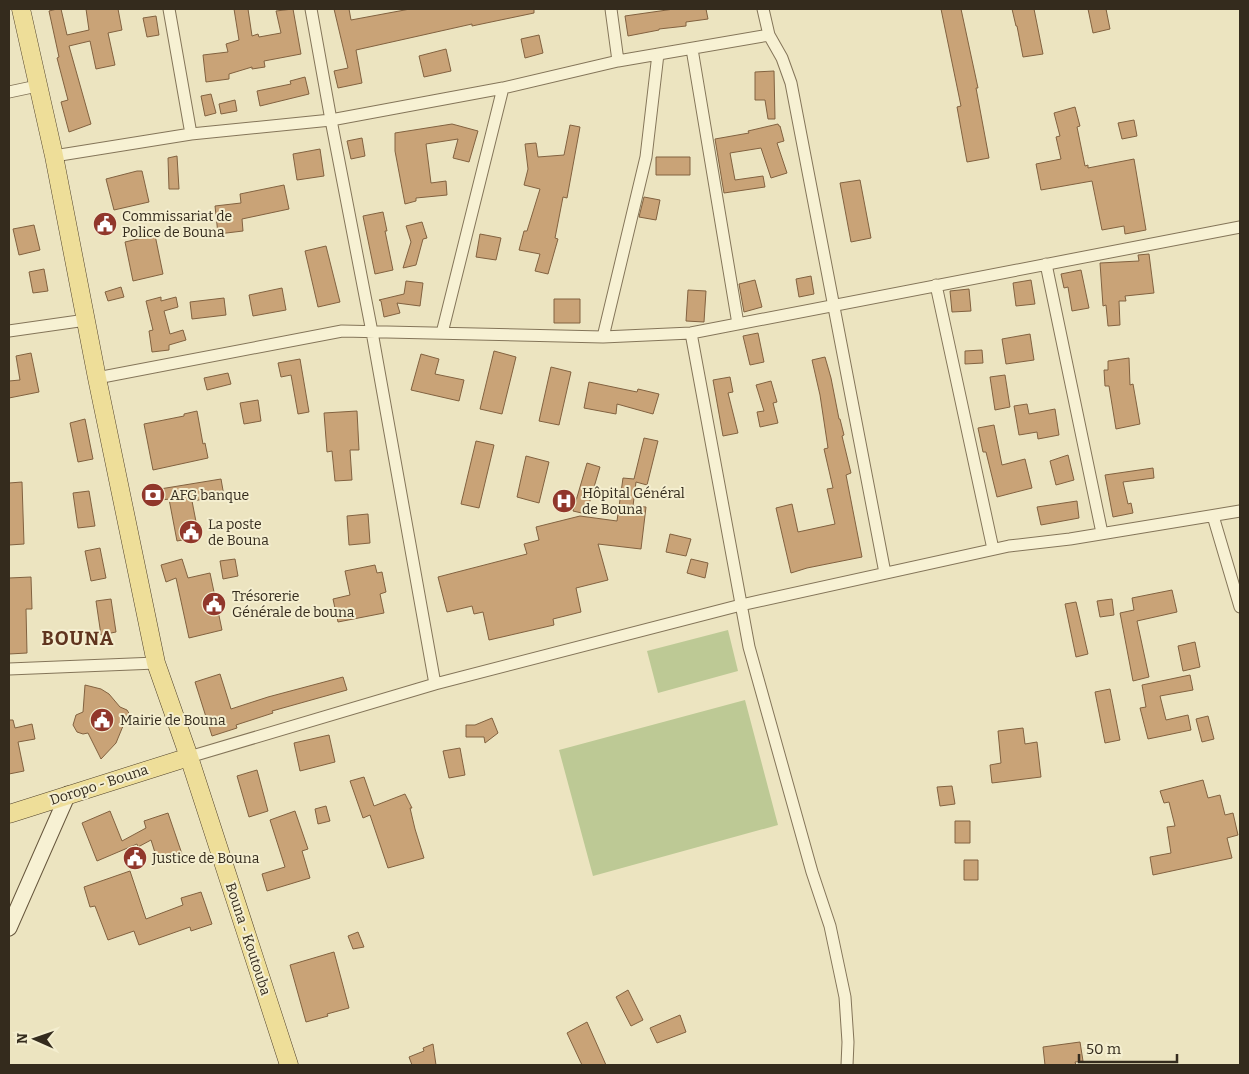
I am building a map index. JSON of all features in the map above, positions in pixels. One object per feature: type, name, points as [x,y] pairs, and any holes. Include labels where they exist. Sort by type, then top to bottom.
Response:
[{"type":"main road","name":"Bouna - Koutouba","points":[[21,9],[54,156],[97,378],[156,663],[289,1065]]},
{"type":"main road","name":"Doropo - Bouna","points":[[9,814],[188,757]]},
{"type":"street","points":[[169,9],[190,134]]},
{"type":"street","points":[[311,9],[372,332],[435,684]]},
{"type":"street","points":[[611,9],[618,61]]},
{"type":"street","points":[[763,9],[769,35],[782,58],[791,83],[885,574]]},
{"type":"street","points":[[54,156],[190,134],[331,120],[503,88],[618,61],[769,35]]},
{"type":"street","points":[[692,49],[738,324]]},
{"type":"street","points":[[603,337],[646,157],[658,54]]},
{"type":"street","points":[[9,92],[37,86]]},
{"type":"street","points":[[442,333],[503,88]]},
{"type":"street","points":[[97,378],[342,331],[603,337],[690,333],[1240,227]]},
{"type":"street","points":[[1046,264],[1102,534]]},
{"type":"street","points":[[936,286],[993,549]]},
{"type":"street","points":[[9,331],[86,320]]},
{"type":"street","points":[[690,333],[749,648],[812,872],[830,926],[845,996],[848,1042],[847,1065]]},
{"type":"street","points":[[188,757],[435,684],[741,605],[993,549],[1070,539],[1240,511]]},
{"type":"street","points":[[1213,516],[1240,607]]},
{"type":"street","points":[[9,669],[156,663]]},
{"type":"street","points":[[9,928],[68,794]]},
{"type":"green space","points":[[728,630],[738,671],[658,693],[647,651]]},
{"type":"green space","points":[[745,700],[778,825],[593,876],[559,750]]},
{"type":"building","points":[[61,9],[67,35],[89,30],[86,9],[118,9],[122,30],[108,33],[115,65],[96,69],[90,41],[69,46],[91,124],[69,132],[61,102],[68,100],[57,58],[59,57],[49,11]]},
{"type":"building","points":[[234,9],[248,9],[252,36],[258,34],[259,37],[281,33],[276,11],[293,9],[301,54],[264,61],[265,67],[252,69],[252,67],[229,74],[229,79],[206,82],[203,55],[228,52],[226,44],[239,40]]},
{"type":"building","points":[[334,9],[349,9],[351,20],[410,9],[534,9],[534,13],[472,26],[472,24],[356,50],[362,83],[338,88],[334,71],[348,68]]},
{"type":"building","points":[[674,9],[706,9],[708,19],[686,22],[686,26],[659,29],[628,36],[625,16]]},
{"type":"building","points":[[941,9],[961,9],[978,88],[976,88],[989,158],[967,162],[957,107],[961,106]]},
{"type":"building","points":[[1012,9],[1034,9],[1043,54],[1023,57]]},
{"type":"building","points":[[1088,9],[1106,9],[1110,29],[1093,33]]},
{"type":"building","points":[[156,16],[159,35],[147,37],[143,18]]},
{"type":"building","points":[[539,35],[543,53],[525,58],[521,39]]},
{"type":"building","points":[[446,49],[451,71],[424,77],[419,56]]},
{"type":"building","points":[[774,71],[775,119],[768,119],[765,100],[755,100],[755,72]]},
{"type":"building","points":[[305,77],[309,94],[260,106],[257,91],[291,84],[290,81]]},
{"type":"building","points":[[211,94],[216,113],[205,116],[201,96]]},
{"type":"building","points":[[235,100],[237,111],[221,114],[219,104]]},
{"type":"building","points":[[1075,107],[1080,126],[1077,127],[1085,166],[1088,165],[1088,168],[1134,159],[1146,230],[1125,234],[1124,226],[1102,230],[1092,181],[1041,190],[1036,164],[1061,159],[1056,137],[1060,136],[1054,113]]},
{"type":"building","points":[[1134,120],[1137,136],[1122,139],[1118,123]]},
{"type":"building","points":[[452,124],[478,131],[469,162],[453,158],[458,139],[426,144],[431,183],[446,181],[447,195],[416,198],[416,201],[405,204],[395,151],[395,133]]},
{"type":"building","points":[[778,124],[784,141],[777,143],[787,173],[771,178],[761,148],[730,153],[735,180],[763,176],[765,187],[724,193],[715,139],[749,133],[748,131]]},
{"type":"building","points":[[570,125],[580,127],[567,198],[563,197],[555,238],[558,239],[548,274],[535,271],[540,254],[519,250],[540,189],[524,185],[528,169],[525,144],[536,143],[538,157],[564,155]]},
{"type":"building","points":[[362,138],[365,156],[351,159],[347,141]]},
{"type":"building","points":[[320,149],[324,176],[297,180],[293,154]]},
{"type":"building","points":[[177,156],[179,189],[169,189],[168,158]]},
{"type":"building","points":[[656,157],[690,157],[690,175],[656,175]]},
{"type":"building","points":[[142,171],[149,202],[114,210],[106,179]]},
{"type":"building","points":[[860,180],[871,238],[851,242],[840,183]]},
{"type":"building","points":[[284,185],[289,209],[242,219],[243,231],[218,234],[215,206],[241,203],[240,194]]},
{"type":"building","points":[[644,197],[660,200],[656,220],[639,217]]},
{"type":"building","points":[[383,212],[393,270],[375,274],[363,216]]},
{"type":"building","points":[[422,222],[427,238],[423,239],[416,265],[403,268],[411,242],[406,226]]},
{"type":"building","points":[[34,225],[40,250],[19,255],[13,229]]},
{"type":"building","points":[[480,234],[501,238],[496,260],[476,257]]},
{"type":"building","points":[[155,235],[163,274],[133,281],[125,242]]},
{"type":"building","points":[[326,246],[340,302],[318,307],[305,251]]},
{"type":"building","points":[[1149,254],[1154,293],[1125,296],[1126,301],[1119,301],[1120,325],[1108,326],[1106,305],[1103,306],[1100,263],[1139,261],[1138,255]]},
{"type":"building","points":[[44,269],[48,291],[33,293],[29,272]]},
{"type":"building","points":[[1081,270],[1089,308],[1072,311],[1068,287],[1064,288],[1061,274]]},
{"type":"building","points":[[811,276],[814,294],[799,297],[796,279]]},
{"type":"building","points":[[755,280],[762,307],[744,312],[739,284]]},
{"type":"building","points":[[1031,280],[1035,304],[1016,306],[1013,283]]},
{"type":"building","points":[[406,281],[423,283],[420,306],[397,303],[400,313],[384,317],[381,301],[379,300],[404,294]]},
{"type":"building","points":[[121,287],[124,297],[108,301],[105,292]]},
{"type":"building","points":[[282,288],[286,310],[253,316],[249,295]]},
{"type":"building","points":[[969,289],[971,311],[952,312],[950,291]]},
{"type":"building","points":[[688,290],[706,291],[704,322],[686,321]]},
{"type":"building","points":[[161,297],[161,301],[176,297],[178,307],[164,311],[170,334],[183,330],[186,340],[169,345],[169,350],[152,352],[149,331],[153,330],[146,301]]},
{"type":"building","points":[[224,298],[226,315],[192,319],[190,302]]},
{"type":"building","points":[[554,299],[580,299],[580,323],[554,323]]},
{"type":"building","points":[[758,333],[764,362],[750,365],[743,336]]},
{"type":"building","points":[[1030,334],[1034,360],[1006,364],[1002,339]]},
{"type":"building","points":[[982,350],[983,363],[965,364],[965,351]]},
{"type":"building","points":[[494,351],[516,357],[502,414],[480,409]]},
{"type":"building","points":[[31,353],[39,392],[9,398],[9,381],[20,380],[16,356]]},
{"type":"building","points":[[421,354],[439,359],[435,374],[464,380],[459,401],[411,390]]},
{"type":"building","points":[[825,357],[844,435],[842,436],[851,473],[846,475],[862,557],[791,573],[776,508],[792,504],[798,532],[835,524],[827,489],[833,488],[824,449],[828,448],[820,395],[812,360]]},
{"type":"building","points":[[1129,358],[1130,385],[1133,384],[1140,424],[1116,429],[1109,386],[1105,386],[1104,370],[1108,370],[1108,361]]},
{"type":"building","points":[[300,359],[309,412],[298,414],[291,375],[281,377],[278,363]]},
{"type":"building","points":[[551,367],[571,372],[559,425],[539,421]]},
{"type":"building","points":[[228,373],[231,384],[207,390],[204,378]]},
{"type":"building","points":[[1005,375],[1010,407],[995,410],[990,377]]},
{"type":"building","points":[[730,377],[733,392],[728,393],[738,433],[723,436],[713,380]]},
{"type":"building","points":[[771,381],[777,402],[773,403],[778,423],[760,427],[757,412],[764,411],[756,385]]},
{"type":"building","points":[[589,382],[637,392],[638,389],[659,394],[653,414],[617,404],[616,414],[584,408]]},
{"type":"building","points":[[258,400],[261,421],[244,424],[240,403]]},
{"type":"building","points":[[1027,404],[1029,414],[1055,409],[1059,435],[1038,439],[1037,432],[1019,435],[1014,406]]},
{"type":"building","points":[[197,411],[203,444],[205,443],[208,458],[153,470],[144,424],[184,416],[184,414]]},
{"type":"building","points":[[357,411],[359,450],[350,450],[352,480],[335,481],[332,451],[327,452],[324,413]]},
{"type":"building","points":[[85,419],[93,459],[78,462],[70,423]]},
{"type":"building","points":[[994,425],[1002,465],[1025,459],[1032,488],[997,497],[986,452],[983,452],[978,428]]},
{"type":"building","points":[[644,438],[658,441],[647,485],[636,482],[633,506],[646,507],[641,549],[598,544],[608,580],[576,588],[581,612],[553,619],[554,625],[489,640],[483,612],[474,614],[472,606],[447,612],[438,577],[527,554],[524,544],[539,540],[536,527],[580,516],[617,521],[623,478],[634,479]]},
{"type":"building","points":[[476,441],[494,445],[479,508],[461,504]]},
{"type":"building","points":[[1068,455],[1074,480],[1056,485],[1050,461]]},
{"type":"building","points":[[526,456],[549,462],[539,503],[517,497]]},
{"type":"building","points":[[587,463],[600,467],[586,514],[573,511]]},
{"type":"building","points":[[1153,468],[1154,478],[1123,482],[1128,504],[1131,503],[1133,513],[1113,517],[1105,475]]},
{"type":"building","points":[[221,479],[224,496],[192,501],[199,537],[177,541],[169,499],[162,500],[160,489]]},
{"type":"building","points":[[22,482],[24,544],[9,545],[9,483]]},
{"type":"building","points":[[89,491],[95,526],[78,528],[73,493]]},
{"type":"building","points":[[1077,501],[1079,518],[1041,525],[1037,507]]},
{"type":"building","points":[[368,514],[370,543],[349,545],[347,516]]},
{"type":"building","points":[[670,534],[691,539],[686,556],[666,552]]},
{"type":"building","points":[[100,548],[106,578],[91,581],[85,551]]},
{"type":"building","points":[[182,559],[188,578],[210,573],[222,630],[189,638],[176,578],[166,582],[161,565]]},
{"type":"building","points":[[235,559],[238,576],[223,579],[220,561]]},
{"type":"building","points":[[691,559],[708,563],[705,578],[687,573]]},
{"type":"building","points":[[375,565],[377,573],[382,572],[386,592],[380,594],[384,613],[338,622],[333,599],[350,595],[345,571]]},
{"type":"building","points":[[31,577],[32,609],[26,609],[27,653],[9,654],[9,578]]},
{"type":"building","points":[[1172,590],[1177,612],[1137,621],[1149,677],[1133,681],[1120,613],[1134,610],[1132,598]]},
{"type":"building","points":[[111,599],[116,632],[101,635],[96,601]]},
{"type":"building","points":[[1112,599],[1114,615],[1100,617],[1097,601]]},
{"type":"building","points":[[1076,602],[1088,654],[1076,657],[1065,604]]},
{"type":"building","points":[[1195,642],[1200,667],[1183,671],[1178,646]]},
{"type":"building","points":[[220,674],[231,709],[343,677],[347,690],[272,711],[273,713],[236,725],[237,728],[212,736],[195,682]]},
{"type":"building","points":[[1190,675],[1193,690],[1160,696],[1166,720],[1188,715],[1191,730],[1148,739],[1140,708],[1146,707],[1142,685]]},
{"type":"building","name":"Mairie de Bouna","points":[[85,685],[101,689],[109,694],[130,715],[116,743],[101,759],[88,733],[77,732],[73,725],[76,715],[83,712]]},
{"type":"building","points":[[1110,689],[1120,740],[1105,743],[1095,692]]},
{"type":"building","points":[[1208,716],[1214,739],[1202,742],[1196,719]]},
{"type":"building","points":[[492,718],[498,733],[485,743],[484,737],[466,737],[466,725],[475,725]]},
{"type":"building","points":[[9,720],[13,720],[15,728],[32,724],[35,739],[18,742],[24,771],[9,774]]},
{"type":"building","points":[[1023,728],[1025,744],[1037,742],[1041,777],[992,783],[990,765],[1001,763],[998,731]]},
{"type":"building","points":[[329,735],[335,762],[300,771],[294,743]]},
{"type":"building","points":[[460,748],[465,775],[449,778],[443,751]]},
{"type":"building","points":[[257,770],[268,811],[249,817],[237,776]]},
{"type":"building","points":[[364,777],[374,806],[405,794],[412,808],[410,808],[424,858],[388,868],[370,815],[363,818],[350,781]]},
{"type":"building","points":[[1203,780],[1208,798],[1220,795],[1225,815],[1233,813],[1238,835],[1227,838],[1232,858],[1153,875],[1150,857],[1171,853],[1167,827],[1175,826],[1169,802],[1164,803],[1160,791]]},
{"type":"building","points":[[952,786],[955,804],[940,806],[937,787]]},
{"type":"building","points":[[326,806],[330,821],[318,824],[315,809]]},
{"type":"building","points":[[110,811],[122,841],[146,828],[144,821],[168,813],[182,854],[158,862],[151,840],[138,847],[137,844],[97,861],[82,823]]},
{"type":"building","points":[[295,811],[308,849],[302,851],[310,878],[267,891],[262,874],[285,867],[270,820]]},
{"type":"building","points":[[955,821],[970,821],[970,843],[955,843]]},
{"type":"building","points":[[964,860],[978,860],[978,880],[964,880]]},
{"type":"building","points":[[130,871],[146,919],[183,905],[181,898],[201,892],[212,924],[191,931],[190,927],[139,945],[134,931],[108,940],[95,906],[90,907],[84,887]]},
{"type":"building","points":[[358,932],[364,947],[353,949],[348,936]]},
{"type":"building","points":[[334,952],[349,1008],[306,1022],[290,965]]},
{"type":"building","points":[[628,990],[643,1020],[631,1026],[616,997]]},
{"type":"building","points":[[680,1015],[686,1032],[657,1043],[650,1028]]},
{"type":"building","points":[[587,1022],[606,1065],[582,1065],[567,1033]]},
{"type":"building","points":[[1080,1042],[1083,1061],[1075,1062],[1076,1065],[1045,1065],[1043,1047]]},
{"type":"building","points":[[433,1044],[436,1065],[412,1065],[409,1057],[424,1051],[423,1048]]},
{"type":"place","name":"Commissariat de Police de Bouna","points":[[105,224]]},
{"type":"place","name":"AFG banque","points":[[153,495]]},
{"type":"place","name":"Hôpital Général de Bouna","points":[[564,501]]},
{"type":"place","name":"La poste de Bouna","points":[[191,532]]},
{"type":"place","name":"Trésorerie Générale de bouna","points":[[214,604]]},
{"type":"place","name":"Mairie de Bouna","points":[[102,720]]},
{"type":"place","name":"Justice de Bouna","points":[[135,858]]},
{"type":"district","name":"BOUNA","points":[[78,638]]}]
